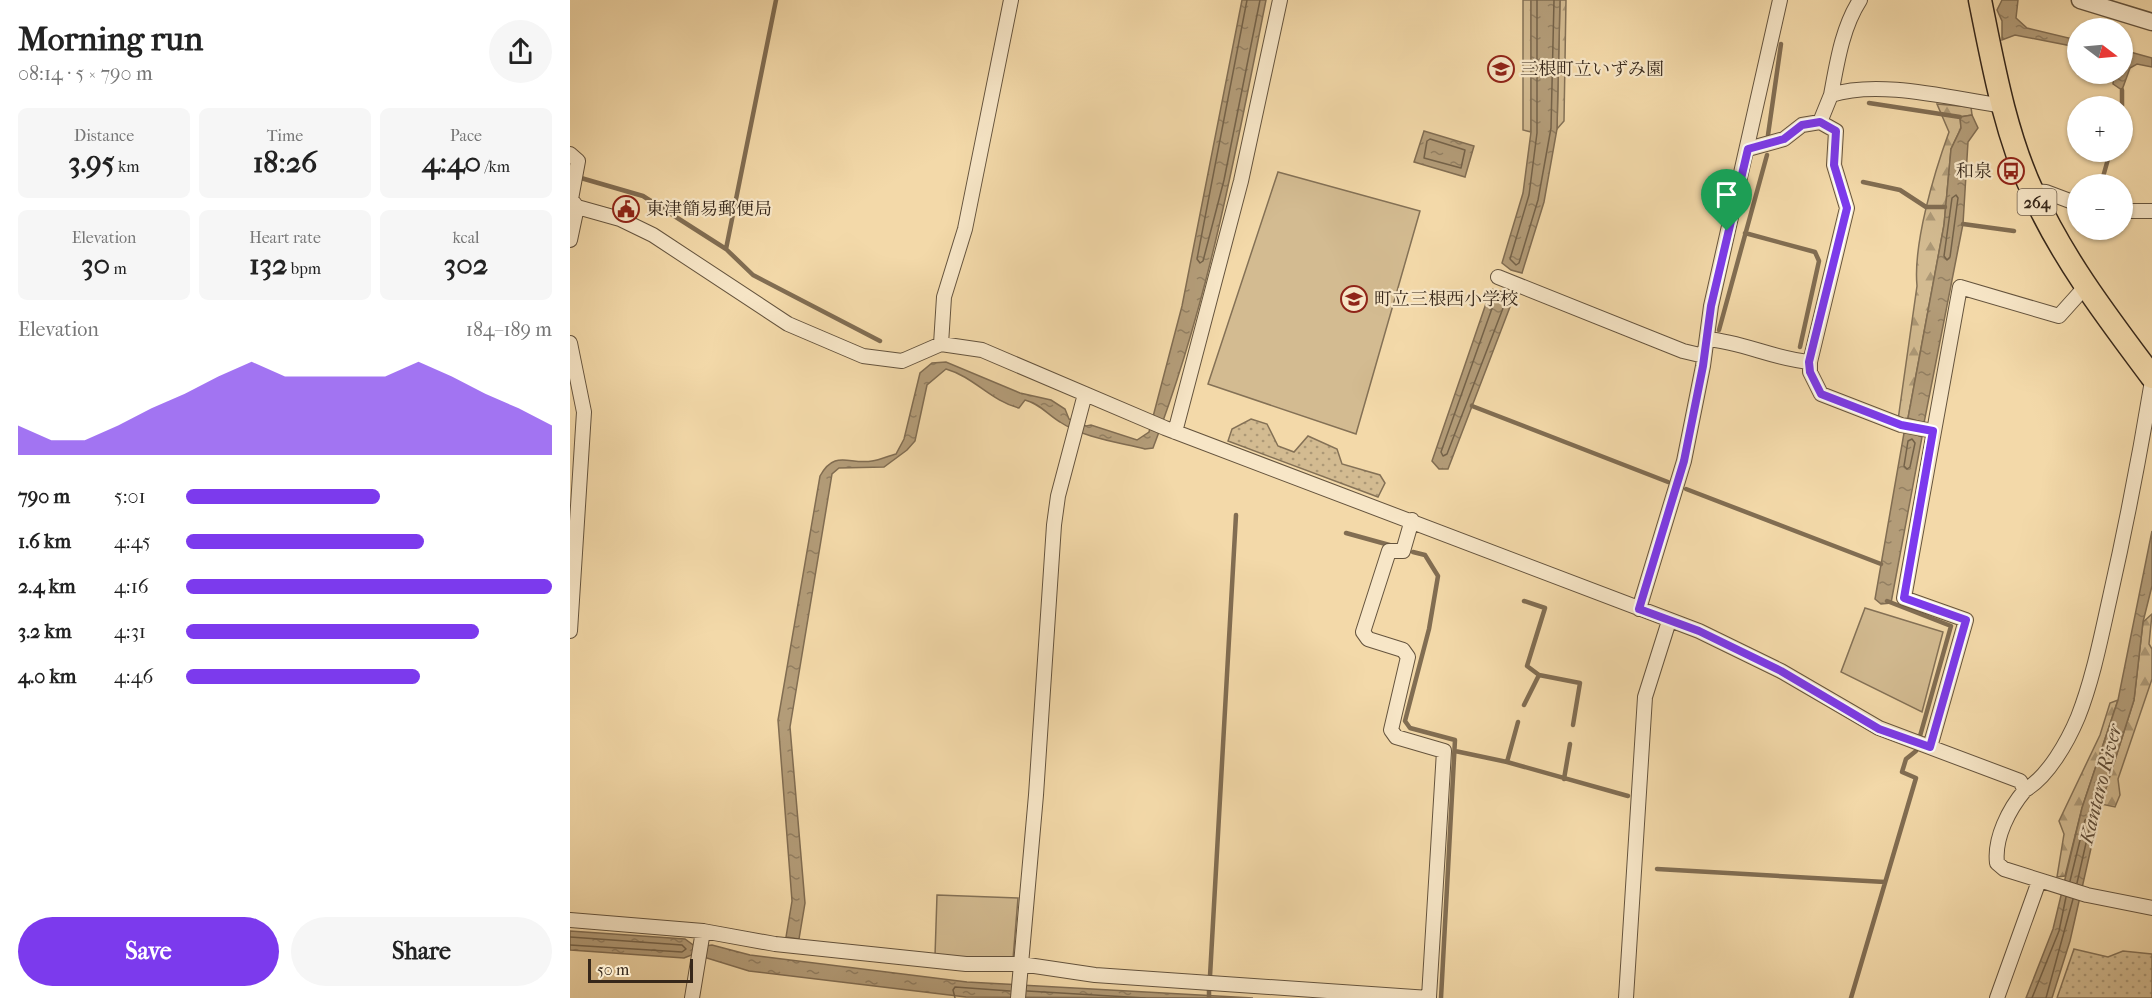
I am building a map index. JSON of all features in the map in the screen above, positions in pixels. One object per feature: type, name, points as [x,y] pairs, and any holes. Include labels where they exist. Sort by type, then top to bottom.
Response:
[{"type":"highway","name":"264","points":[[1980,0],[2004,106],[2032,191],[2056,240],[2085,286],[2152,379]]},
{"type":"street","points":[[941,344],[944,297],[965,229],[1011,0]]},
{"type":"street","points":[[1170,430],[1241,182],[1280,0]]},
{"type":"street","points":[[1639,609],[1684,461],[1711,306],[1780,0]]},
{"type":"street","points":[[1820,122],[1831,95],[1838,55],[1853,11],[1860,0]]},
{"type":"street","points":[[2080,0],[2152,22]]},
{"type":"street","points":[[1831,95],[1848,89],[1900,91],[2004,106]]},
{"type":"street","points":[[1748,149],[1784,139],[1802,125],[1820,122],[1836,131],[1834,165],[1847,208],[1809,362],[1810,372],[1821,394],[1901,425],[1933,431]]},
{"type":"street","points":[[570,154],[578,161],[571,199],[573,206],[570,240]]},
{"type":"street","points":[[2032,191],[2046,192],[2067,200]]},
{"type":"street","points":[[573,206],[620,219],[653,235],[789,324],[863,356],[902,361],[941,344],[982,351],[1170,430],[1412,520],[1699,631],[1781,671],[1879,729],[2020,781],[2025,790]]},
{"type":"street","points":[[2133,211],[2152,211]]},
{"type":"street","points":[[1498,277],[1683,351],[1704,356]]},
{"type":"street","points":[[1930,747],[1966,620],[1904,598],[1960,287],[2059,315],[2085,286]]},
{"type":"street","points":[[1707,339],[1728,341],[1791,361],[1809,362]]},
{"type":"street","points":[[570,343],[584,412],[570,631]]},
{"type":"street","points":[[2152,379],[2126,527],[2101,636],[2078,717],[2054,760],[2011,807],[1995,852],[1997,863],[2004,869],[2087,895],[2152,908]]},
{"type":"street","points":[[1018,998],[1036,795],[1054,525],[1058,496],[1085,394]]},
{"type":"street","points":[[570,920],[700,944],[775,944],[966,964],[1021,964],[1095,975],[1429,997],[1443,751],[1396,737],[1391,730],[1408,657],[1403,650],[1368,639],[1363,632],[1389,551],[1403,551],[1412,520]]},
{"type":"street","points":[[1626,998],[1645,697],[1670,621]]},
{"type":"street","points":[[1997,998],[2039,881]]},
{"type":"street","points":[[692,998],[700,944]]},
{"type":"green space","points":[[1523,0],[1531,0],[1531,132],[1523,130]]},
{"type":"green space","points":[[1560,0],[1566,0],[1564,121],[1557,129]]},
{"type":"green space","points":[[1937,104],[1971,107],[1972,115],[1960,117],[1961,128],[1951,149],[1944,225],[1908,418],[1898,420],[1917,286],[1921,230],[1937,167],[1949,132]]},
{"type":"green space","points":[[1278,172],[1420,211],[1356,434],[1208,384]]},
{"type":"green space","points":[[1251,419],[1267,424],[1278,446],[1294,452],[1308,436],[1337,449],[1342,464],[1380,475],[1385,483],[1378,497],[1228,441],[1232,429]]},
{"type":"green space","points":[[1865,608],[1943,632],[1922,712],[1841,672]]},
{"type":"green space","points":[[2152,614],[2149,644],[2152,649],[2152,679],[2118,779],[2120,795],[2115,807],[2101,804],[2134,700],[2143,622]]},
{"type":"green space","points":[[2118,700],[2082,808],[2065,876],[2057,877],[2064,834],[2059,821],[2100,735],[2110,703]]},
{"type":"green space","points":[[937,895],[1018,898],[1013,959],[935,956]]},
{"type":"green space","points":[[2074,949],[2108,957],[2123,951],[2152,954],[2152,998],[2057,998]]},
{"type":"water","points":[[1242,0],[1266,0],[1232,170],[1205,283],[1190,339],[1153,448],[1145,449],[1079,432],[1030,402],[1025,400],[1019,408],[1009,405],[965,377],[946,369],[927,385],[915,441],[907,450],[884,467],[839,468],[832,474],[790,727],[805,903],[799,939],[786,937],[792,901],[778,720],[820,476],[831,463],[837,460],[864,462],[896,454],[904,439],[920,373],[932,363],[946,362],[1020,393],[1051,400],[1065,409],[1069,419],[1086,426],[1091,425],[1137,440],[1149,432],[1182,306]]},
{"type":"water","points":[[1531,0],[1560,0],[1557,129],[1544,202],[1522,273],[1511,270],[1502,263],[1523,193],[1531,132]]},
{"type":"water","points":[[2002,0],[2018,0],[2016,18],[2027,28],[2067,38],[2067,45],[2015,35],[2002,40],[2002,21],[1997,10]]},
{"type":"water","points":[[2133,53],[2152,58],[2152,67],[2137,64],[2133,66]]},
{"type":"water","points":[[2113,84],[2124,84],[2122,90]]},
{"type":"water","points":[[1972,115],[1978,128],[1968,142],[1963,224],[1924,423],[1908,418],[1944,225],[1951,149],[1961,128],[1960,117]]},
{"type":"water","points":[[1424,131],[1474,146],[1465,177],[1414,162]]},
{"type":"water","points":[[1491,289],[1503,292],[1513,299],[1448,469],[1439,469],[1432,461]]},
{"type":"water","points":[[1904,433],[1913,433],[1922,437],[1891,603],[1881,604],[1875,599]]},
{"type":"water","name":"Kantaro River","points":[[2152,531],[2152,586],[2143,622],[2134,700],[2101,804],[2070,941],[2052,998],[2026,998],[2053,929],[2082,808],[2118,700]]},
{"type":"water","points":[[570,931],[685,939],[696,947],[712,945],[750,955],[967,982],[1253,998],[966,997],[749,971],[694,954],[684,958],[570,950]]},
{"type":"waterway","points":[[776,0],[726,249],[753,275],[880,341]]},
{"type":"waterway","points":[[1768,135],[1781,44]]},
{"type":"waterway","points":[[2122,90],[2122,96]]},
{"type":"waterway","points":[[1869,103],[1960,117]]},
{"type":"waterway","points":[[1719,330],[1767,155]]},
{"type":"waterway","points":[[2104,174],[2107,162]]},
{"type":"waterway","points":[[581,178],[643,196],[726,249]]},
{"type":"waterway","points":[[1863,182],[1900,190],[1926,207],[1945,207]]},
{"type":"waterway","points":[[1963,224],[2014,231]]},
{"type":"waterway","points":[[1745,233],[1815,252],[1819,261],[1800,347]]},
{"type":"waterway","points":[[1472,406],[1668,482]]},
{"type":"waterway","points":[[1686,489],[1881,564]]},
{"type":"waterway","points":[[1210,976],[1236,515]]},
{"type":"waterway","points":[[1346,533],[1393,546]]},
{"type":"waterway","points":[[1413,552],[1425,555],[1438,576],[1429,629],[1405,721],[1410,728],[1455,740],[1441,998]]},
{"type":"waterway","points":[[1524,601],[1545,608],[1527,666],[1539,675],[1580,683],[1573,725]]},
{"type":"waterway","points":[[1887,601],[1951,626],[1920,736]]},
{"type":"waterway","points":[[1524,705],[1539,675]]},
{"type":"waterway","points":[[1507,762],[1518,722]]},
{"type":"waterway","points":[[1564,779],[1570,744]]},
{"type":"waterway","points":[[1455,751],[1507,762],[1628,796]]},
{"type":"waterway","points":[[1851,998],[1916,778],[1902,772],[1906,759],[1916,751]]},
{"type":"waterway","points":[[1657,869],[1885,882]]},
{"type":"waterway","points":[[1209,988],[1209,998]]},
{"type":"place","name":"三根町立いずみ園","points":[[1501,69]]},
{"type":"place","name":"和泉","points":[[2011,171]]},
{"type":"place","name":"東津簡易郵便局","points":[[626,209]]},
{"type":"place","name":"町立三根西小学校","points":[[1354,299]]},
{"type":"route","points":[[1820,122],[1836,131],[1834,165],[1847,208],[1809,362],[1810,372],[1821,394],[1901,425],[1933,431],[1904,598],[1966,620],[1930,747],[1879,729],[1781,671],[1699,631],[1639,609],[1684,461],[1703,366],[1711,306],[1727,231],[1748,149],[1784,139],[1802,125],[1820,122]]}]
